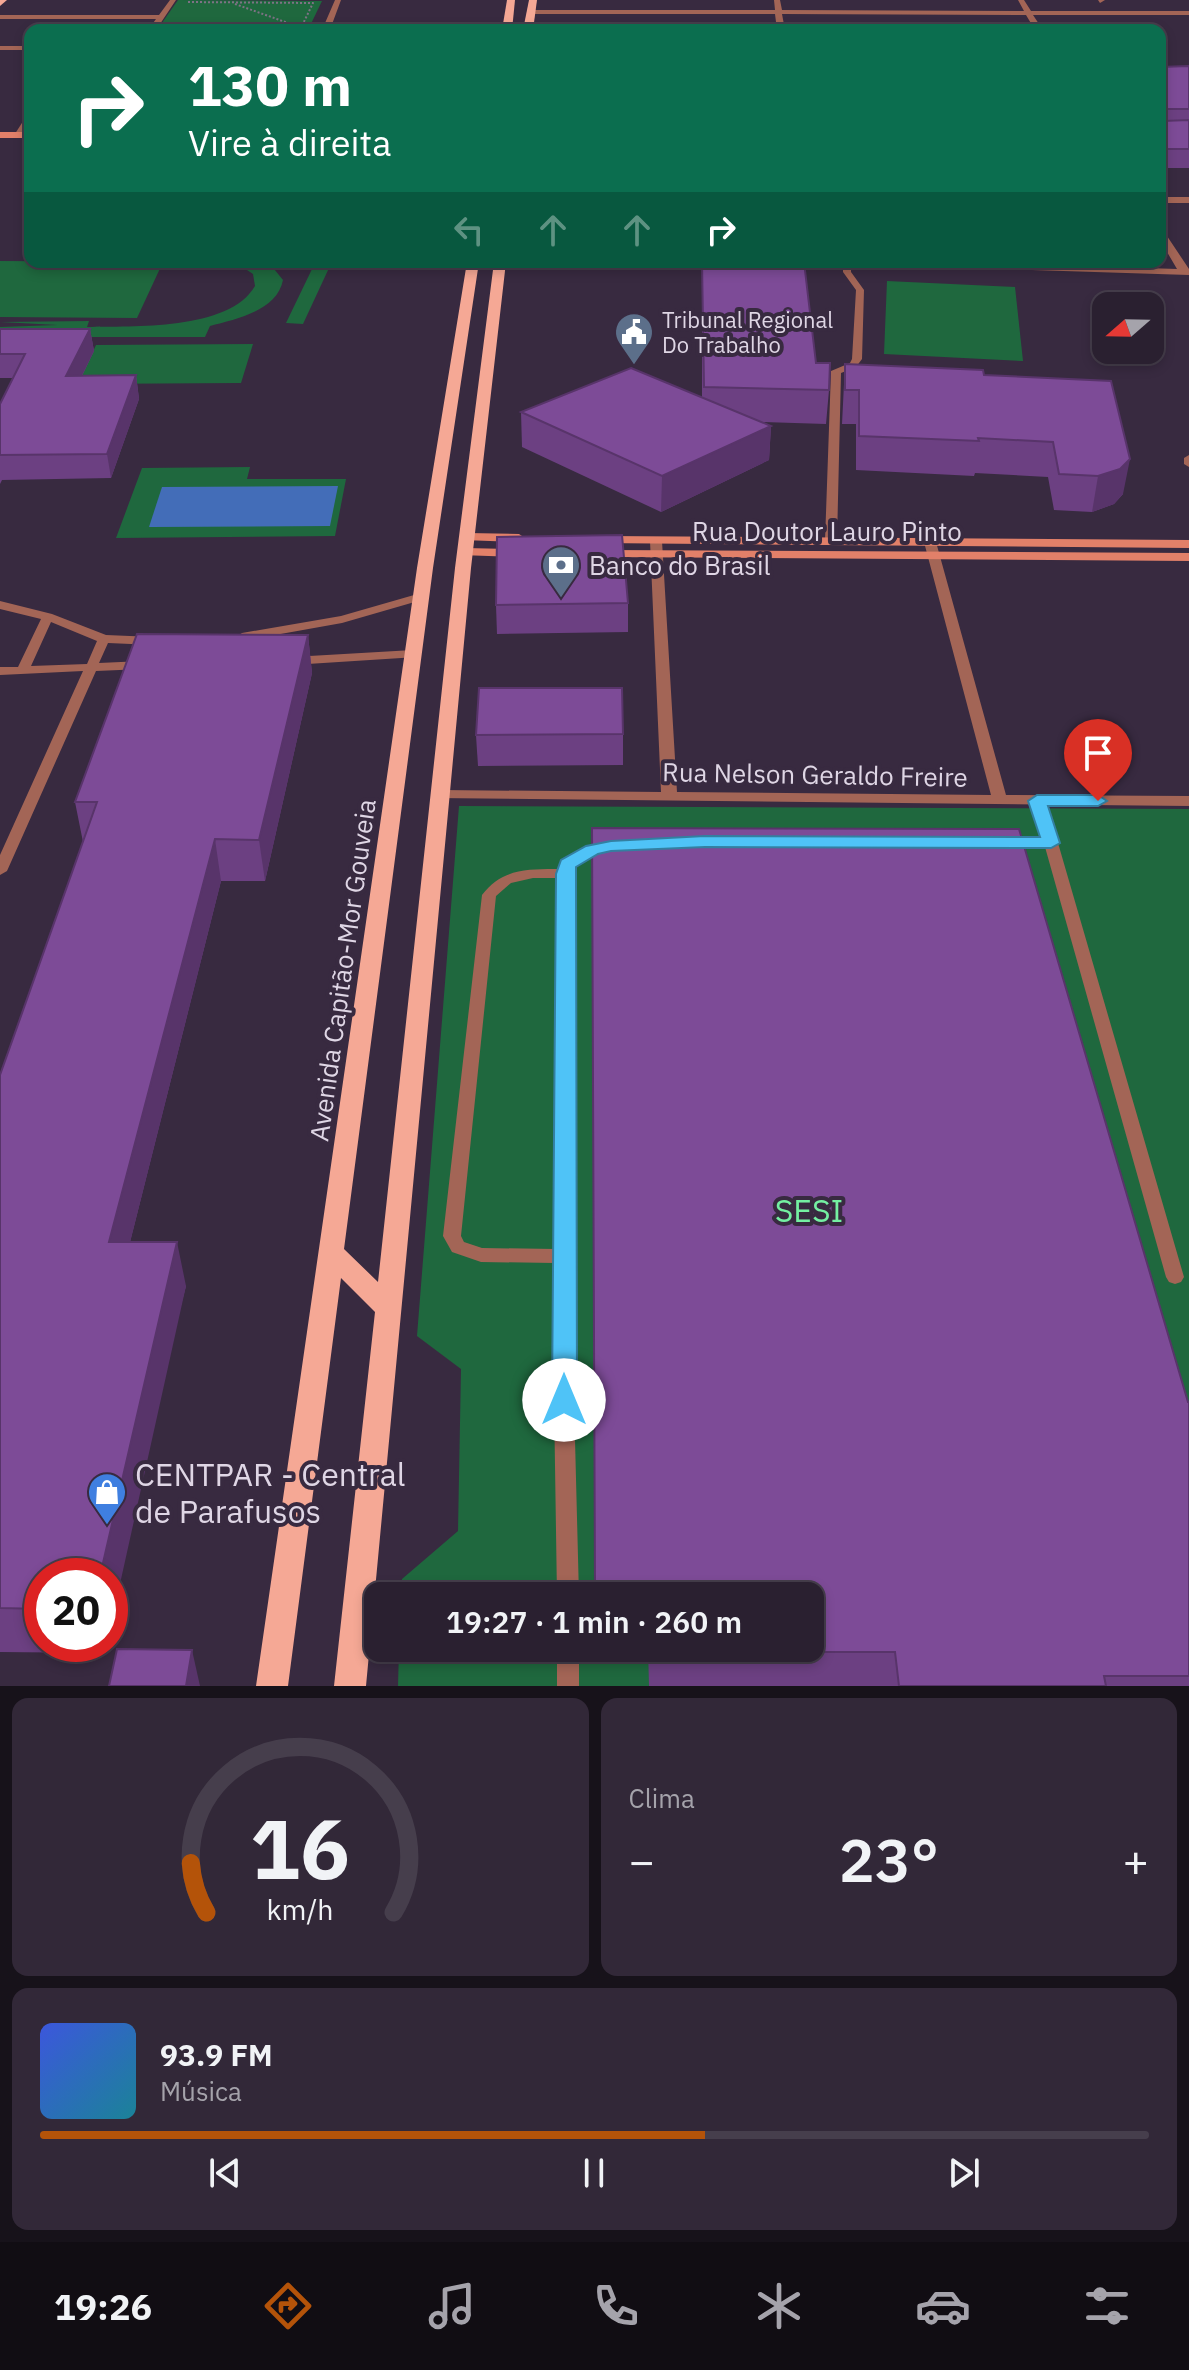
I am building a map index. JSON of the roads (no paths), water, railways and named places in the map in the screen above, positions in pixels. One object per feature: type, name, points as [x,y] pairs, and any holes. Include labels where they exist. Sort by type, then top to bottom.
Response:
[{"type":"main road","points":[[509,24],[511,0]]},
{"type":"main road","points":[[529,24],[533,0]]},
{"type":"main road","name":"Avenida Capitão-Mor Gouveia","points":[[350,1686],[466,545],[458,468],[462,336],[472,268]]},
{"type":"main road","name":"Avenida Capitão-Mor Gouveia","points":[[272,1686],[421,597],[489,353],[499,268]]},
{"type":"main road","points":[[462,336],[489,353]]},
{"type":"main road","points":[[331,1252],[388,1309]]},
{"type":"street","points":[[328,24],[338,0]]},
{"type":"street","points":[[777,0],[780,24]]},
{"type":"street","points":[[1021,0],[1035,24]]},
{"type":"street","points":[[156,24],[177,1]]},
{"type":"street","points":[[531,12],[1189,13]]},
{"type":"street","points":[[0,17],[161,17]]},
{"type":"street","points":[[0,48],[24,48]]},
{"type":"street","points":[[16,135],[24,125]]},
{"type":"street","points":[[0,135],[24,135]]},
{"type":"street","points":[[1166,200],[1189,200]]},
{"type":"street","points":[[1166,241],[1186,272]]},
{"type":"street","points":[[1061,268],[1186,272]]},
{"type":"street","points":[[466,545],[530,538]]},
{"type":"street","name":"Rua Doutor Lauro Pinto","points":[[656,548],[831,541],[931,549],[1189,557]]},
{"type":"street","name":"Rua Doutor Lauro Pinto","points":[[592,547],[931,549],[1189,544]]},
{"type":"street","points":[[466,545],[529,553]]},
{"type":"street","points":[[656,548],[669,796]]},
{"type":"street","points":[[931,549],[1000,801]]},
{"type":"street","name":"Rua Nelson Geraldo Freire","points":[[440,795],[1189,801]]},
{"type":"lane","points":[[831,541],[836,371],[853,365],[857,359],[860,290],[847,268]]},
{"type":"lane","points":[[836,382],[852,383]]},
{"type":"lane","points":[[1189,458],[1189,464]]},
{"type":"lane","points":[[222,639],[307,626],[421,597]]},
{"type":"lane","points":[[0,605],[48,617],[104,639],[163,642]]},
{"type":"lane","points":[[23,670],[48,617]]},
{"type":"lane","points":[[0,871],[104,639]]},
{"type":"lane","points":[[281,662],[413,654]]},
{"type":"lane","points":[[0,671],[152,665]]},
{"type":"lane","points":[[1037,801],[1175,1277]]},
{"type":"lane","points":[[989,843],[1051,843]]},
{"type":"lane","points":[[568,1582],[564,1256],[565,874],[568,864],[580,855],[627,845]]},
{"type":"lane","points":[[564,1256],[481,1255],[458,1247],[452,1236],[489,895],[500,881],[515,874],[565,874]]},
{"type":"lane","points":[[568,1662],[568,1686]]},
{"type":"water","points":[[338,486],[330,526],[149,527],[162,487]]},
{"type":"place","name":"Tribunal Regional Do Trabalho","points":[[634,366]]},
{"type":"place","name":"Banco do Brasil","points":[[561,599]]},
{"type":"place","name":"CENTPAR - Central de Parafusos","points":[[107,1526]]},
{"type":"park label","name":"SESI","points":[[809,1210]]}]
